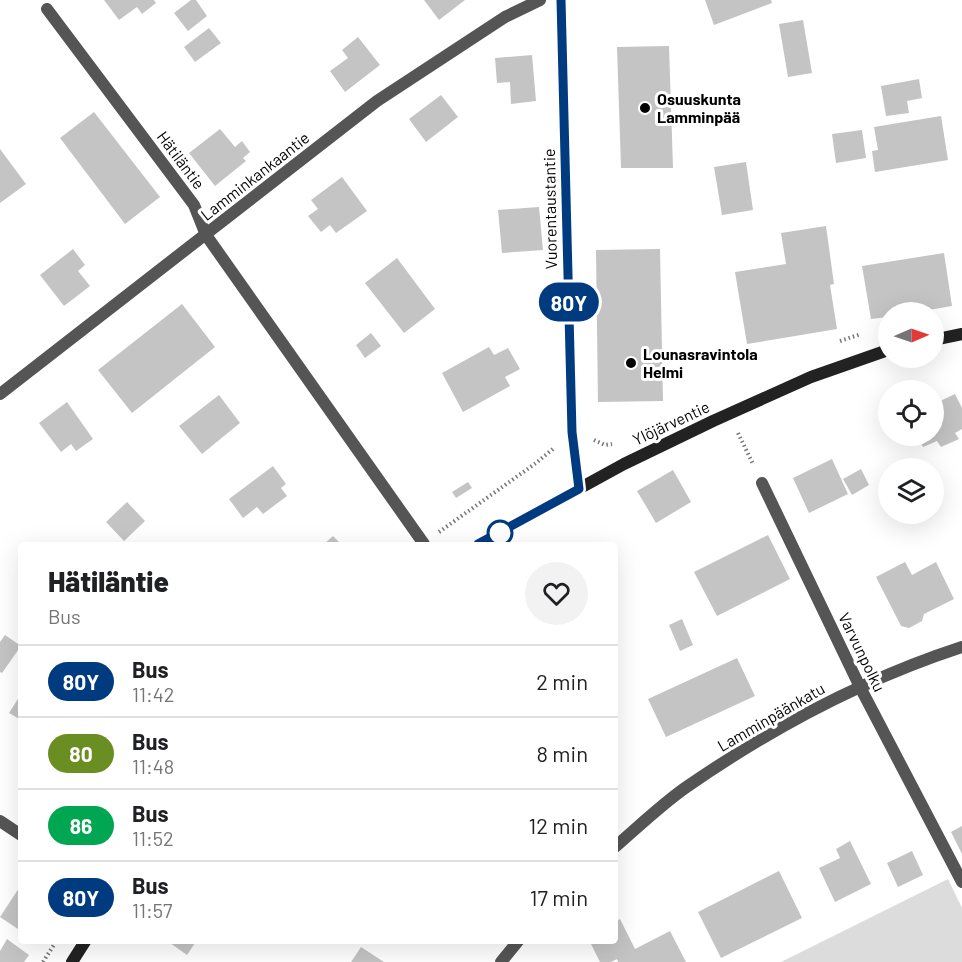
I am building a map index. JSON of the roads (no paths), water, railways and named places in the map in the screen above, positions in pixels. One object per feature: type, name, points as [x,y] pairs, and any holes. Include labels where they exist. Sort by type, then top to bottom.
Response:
[{"type":"main road","name":"Vuorentaustantie","points":[[561,0],[572,432],[579,489]]},
{"type":"main road","points":[[944,338],[962,334]]},
{"type":"main road","name":"Ylöjärventie","points":[[482,542],[624,464],[781,389],[843,364],[878,353]]},
{"type":"main road","points":[[72,962],[83,944]]},
{"type":"street","name":"Lamminkankaantie","points":[[0,394],[377,101],[505,17],[540,0]]},
{"type":"street","name":"Hätiläntie","points":[[47,9],[194,205],[206,235],[423,542]]},
{"type":"street","name":"Varvunpolku","points":[[762,483],[860,687],[962,882]]},
{"type":"street","name":"Lamminpäänkatu","points":[[618,844],[683,789],[754,743],[860,687],[962,647]]},
{"type":"street","points":[[0,821],[18,833]]},
{"type":"street","points":[[501,962],[516,944]]},
{"type":"place","name":"Osuuskunta Lamminpää","points":[[645,108]]},
{"type":"place","name":"Lounasravintola Helmi","points":[[631,363]]}]
